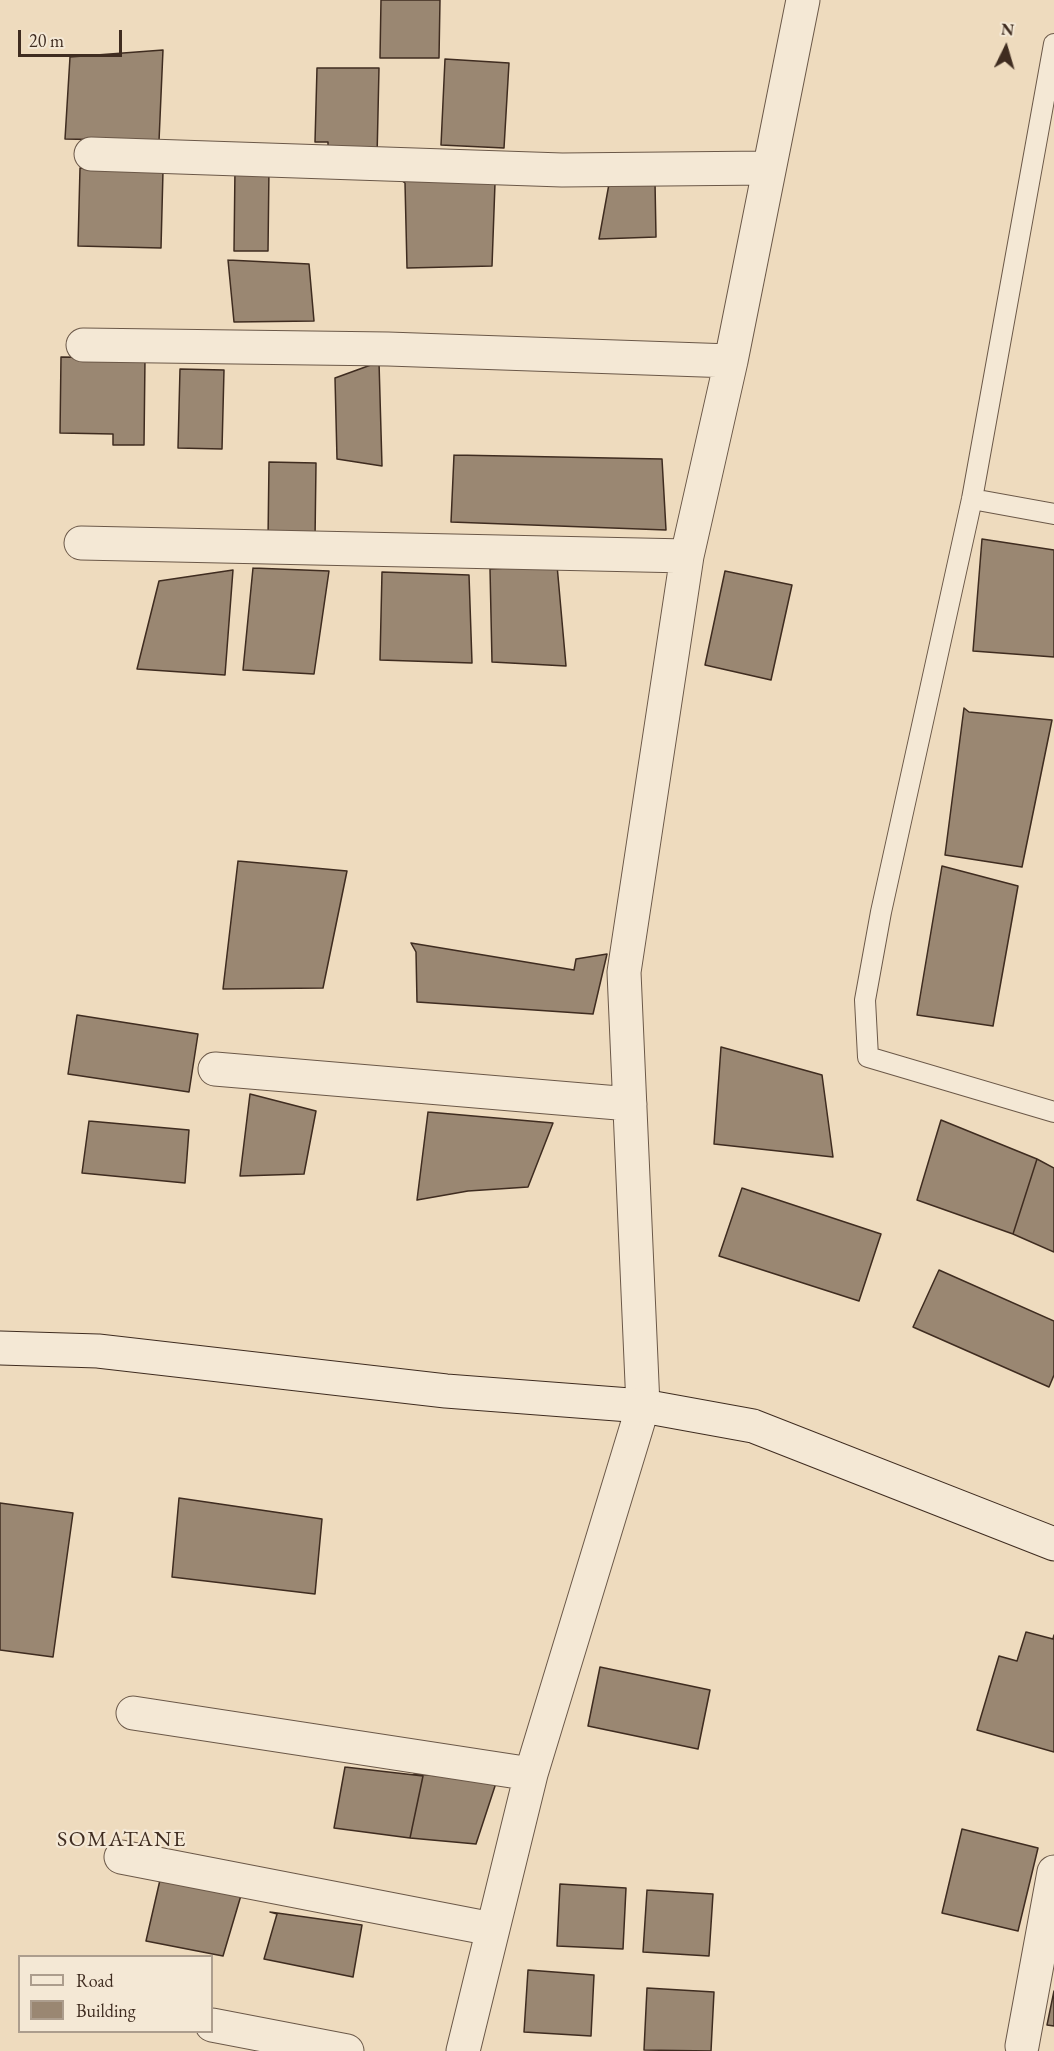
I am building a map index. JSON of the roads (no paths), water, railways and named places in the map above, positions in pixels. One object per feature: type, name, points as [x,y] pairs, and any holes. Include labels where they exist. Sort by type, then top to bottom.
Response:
[{"type":"street","points":[[463,2051],[531,1774],[643,1406],[624,972],[687,556],[731,361],[803,0]]},
{"type":"street","points":[[91,154],[562,170],[768,168]]},
{"type":"street","points":[[83,345],[388,349],[731,361]]},
{"type":"street","points":[[81,543],[687,556]]},
{"type":"street","points":[[215,1070],[630,1104]]},
{"type":"street","points":[[0,1348],[98,1351],[446,1391],[643,1406],[753,1426],[1054,1544]]},
{"type":"street","points":[[133,1713],[531,1774]]},
{"type":"street","points":[[121,1857],[492,1929]]},
{"type":"street","points":[[1022,2046],[1054,1872]]},
{"type":"street","points":[[213,2025],[347,2051]]},
{"type":"lane","points":[[1054,44],[972,499],[880,912],[865,1000],[868,1057],[1054,1112]]},
{"type":"lane","points":[[972,499],[1054,514]]},
{"type":"district","name":"SOMATANE","points":[[122,1840]]}]
